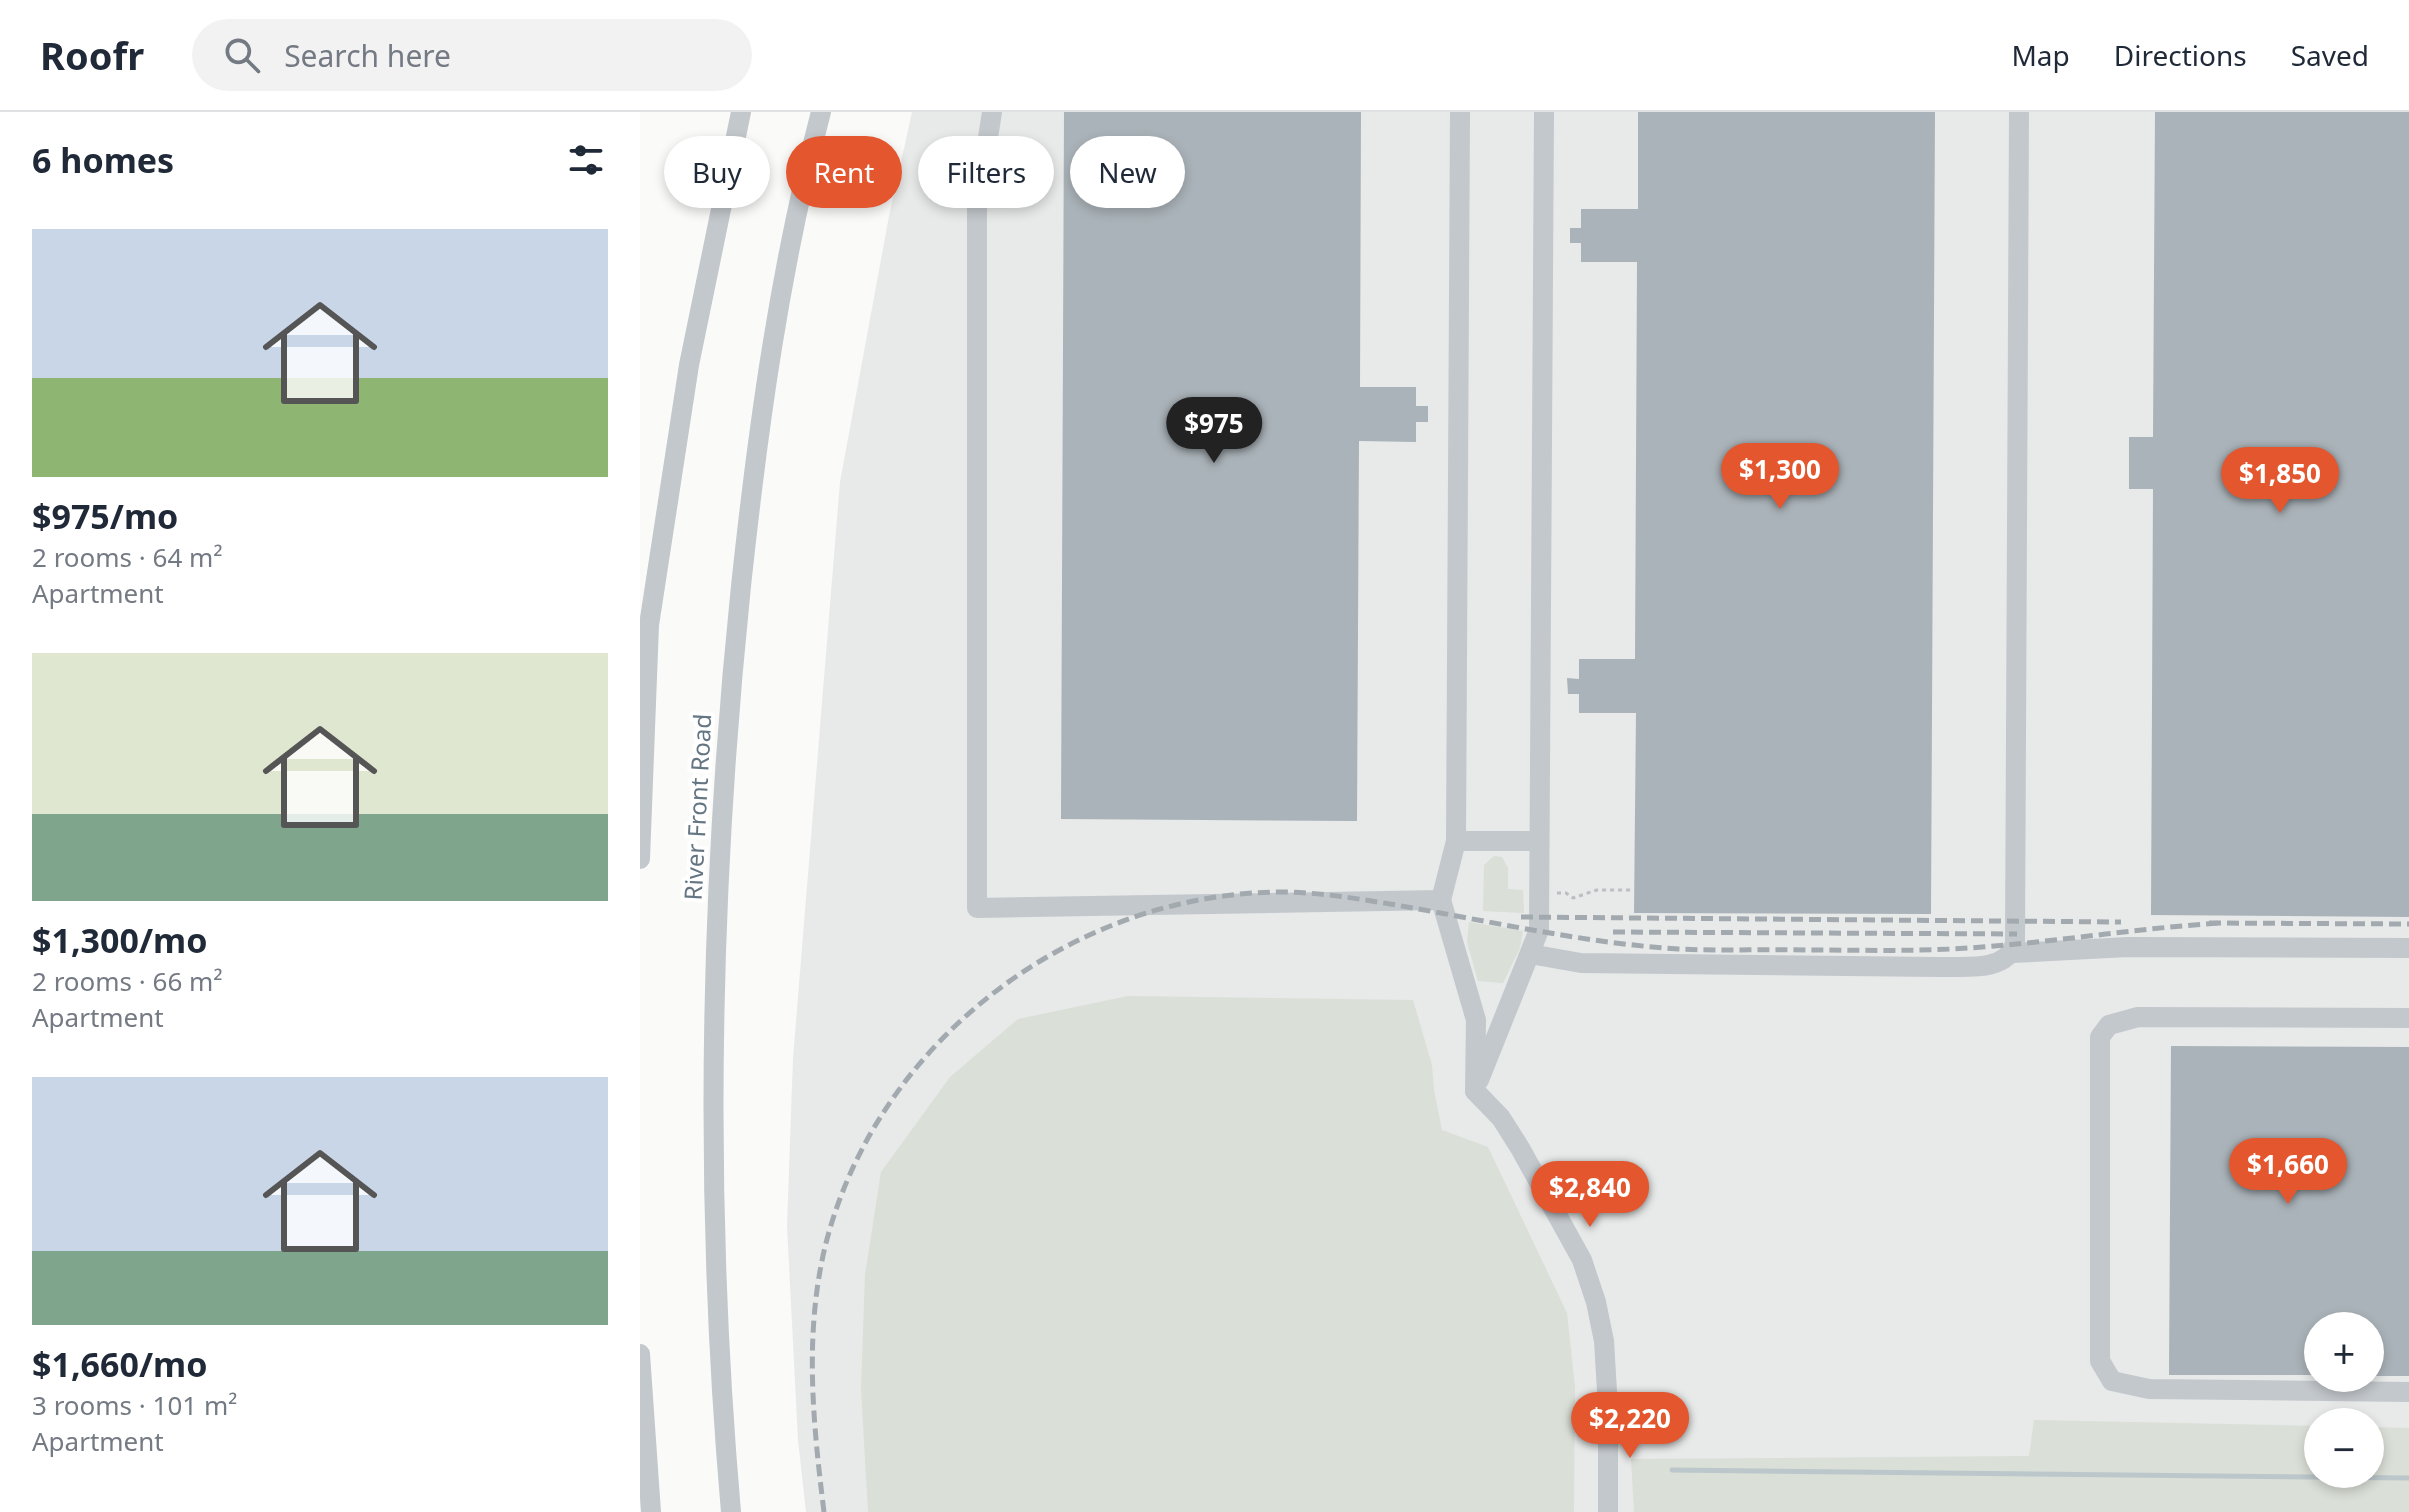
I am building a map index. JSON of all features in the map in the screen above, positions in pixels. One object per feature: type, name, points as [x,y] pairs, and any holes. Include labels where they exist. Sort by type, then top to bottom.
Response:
[{"type":"street","points":[[640,859],[649,625],[689,365],[741,112]]},
{"type":"street","name":"River Front Road","points":[[731,1512],[715,1221],[713,1073],[717,884],[725,749],[752,488],[778,315],[804,174],[821,112]]},
{"type":"street","points":[[992,112],[977,209],[977,908],[1441,900]]},
{"type":"street","points":[[1460,112],[1456,841],[1441,900],[1476,1020],[1475,1091],[1501,1118],[1520,1148],[1582,1260],[1596,1302],[1604,1341],[1608,1408],[1608,1512]]},
{"type":"street","points":[[1475,1091],[1539,930],[1544,112]]},
{"type":"street","points":[[1530,954],[1581,963],[1939,967],[1997,964],[2012,953],[2015,944],[2019,112]]},
{"type":"street","points":[[1456,841],[1539,841]]},
{"type":"street","points":[[2012,953],[2128,947],[2409,948]]},
{"type":"street","points":[[2409,1018],[2138,1017],[2109,1025],[2100,1037],[2100,1361],[2112,1381],[2149,1389],[2409,1392]]},
{"type":"street","points":[[640,1354],[651,1512]]},
{"type":"path","points":[[1539,893],[1566,893],[1573,898],[1597,890],[1635,890]]},
{"type":"shaded area","points":[[912,112],[2409,112],[2409,1512],[806,1512],[798,1440],[787,1226],[793,1058],[840,482],[891,208],[902,208],[902,157]]},
{"type":"shaded area","points":[[1494,856],[1502,857],[1508,868],[1508,889],[1523,890],[1524,913],[1483,911],[1484,865]]},
{"type":"shaded area","points":[[1469,922],[1523,931],[1520,948],[1503,983],[1478,981],[1467,942]]},
{"type":"shaded area","points":[[1128,996],[1413,1000],[1432,1065],[1442,1130],[1488,1147],[1567,1313],[1575,1387],[1574,1512],[868,1512],[861,1388],[865,1275],[881,1172],[950,1077],[1018,1019]]},
{"type":"shaded area","points":[[2034,1420],[2304,1426],[2304,1488],[2384,1488],[2384,1427],[2409,1428],[2409,1512],[1634,1512],[1631,1459],[2029,1456]]},
{"type":"building","points":[[1064,112],[1361,112],[1360,387],[1416,387],[1416,406],[1428,406],[1428,422],[1416,422],[1416,442],[1359,441],[1357,821],[1061,819]]},
{"type":"building","points":[[1638,112],[1935,112],[1931,914],[1634,913],[1636,713],[1579,713],[1579,694],[1568,694],[1567,678],[1579,679],[1579,659],[1635,659],[1637,262],[1581,262],[1581,243],[1570,243],[1570,228],[1581,228],[1581,209],[1638,209]]},
{"type":"building","points":[[2155,112],[2409,112],[2409,917],[2151,915],[2153,489],[2129,489],[2129,437],[2153,437]]},
{"type":"building","points":[[2171,1046],[2409,1047],[2409,1376],[2384,1376],[2384,1312],[2304,1312],[2304,1375],[2169,1375]]},
{"type":"waterway","points":[[1672,1470],[2409,1478]]},
{"type":"railway","points":[[824,1512],[812,1379],[814,1313],[825,1247],[851,1172],[889,1104],[938,1043],[996,991],[1062,949],[1133,918],[1209,898],[1287,892],[1369,901],[1607,942],[1710,950],[1960,949],[2220,923]]},
{"type":"railway","points":[[1521,917],[2121,922]]},
{"type":"railway","points":[[2209,923],[2409,924]]},
{"type":"railway","points":[[1613,932],[2017,934]]}]
